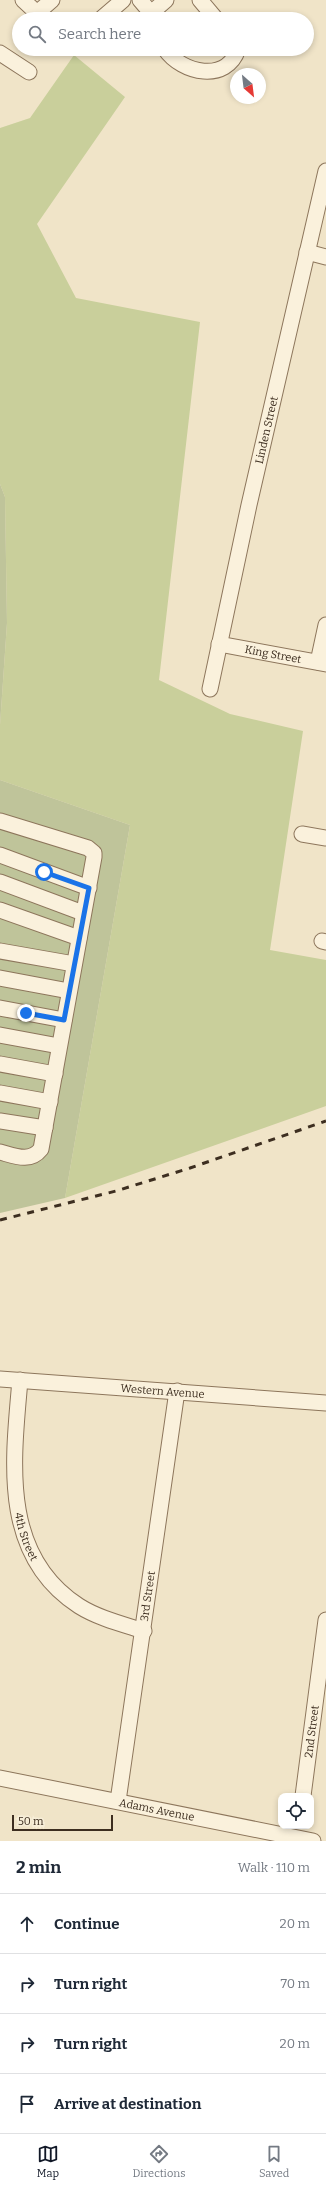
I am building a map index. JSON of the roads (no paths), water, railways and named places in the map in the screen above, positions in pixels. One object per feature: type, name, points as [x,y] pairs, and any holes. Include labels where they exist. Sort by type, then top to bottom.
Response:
[{"type":"street","points":[[24,0],[36,12]]},
{"type":"street","points":[[43,12],[52,0]]},
{"type":"street","points":[[110,12],[123,0]]},
{"type":"street","points":[[140,0],[149,12]]},
{"type":"street","points":[[156,12],[166,0]]},
{"type":"street","points":[[200,0],[210,12]]},
{"type":"street","points":[[0,53],[29,72]]},
{"type":"street","points":[[172,56],[178,63],[189,70],[201,71],[212,71],[222,67],[230,62],[234,56]]},
{"type":"street","name":"Linden Street","points":[[210,689],[326,171]]},
{"type":"street","points":[[307,252],[326,257]]},
{"type":"street","points":[[322,663],[326,625]]},
{"type":"street","name":"King Street","points":[[219,644],[322,663]]},
{"type":"street","points":[[0,821],[88,848],[94,853],[89,888],[83,913],[41,1148],[36,1155],[28,1158],[0,1152]]},
{"type":"street","points":[[302,834],[326,838]]},
{"type":"street","points":[[0,856],[89,888]]},
{"type":"street","points":[[0,882],[83,913]]},
{"type":"street","points":[[0,910],[79,938]]},
{"type":"street","points":[[0,951],[74,964]]},
{"type":"street","points":[[0,978],[69,991]]},
{"type":"street","points":[[0,1008],[64,1020]]},
{"type":"street","points":[[0,1035],[60,1046]]},
{"type":"street","points":[[0,1064],[55,1074]]},
{"type":"street","points":[[0,1093],[50,1102]]},
{"type":"street","points":[[0,1121],[45,1128]]},
{"type":"street","name":"Western Avenue","points":[[0,1379],[326,1403]]},
{"type":"street","name":"4th Street","points":[[20,1380],[14,1484],[17,1516],[27,1547],[43,1573],[70,1600],[94,1614],[144,1631]]},
{"type":"street","name":"3rd Street","points":[[118,1801],[144,1631],[177,1391]]},
{"type":"street","name":"2nd Street","points":[[303,1793],[326,1620]]},
{"type":"street","name":"Adams Avenue","points":[[0,1778],[118,1801],[298,1832],[313,1841]]},
{"type":"railway","points":[[0,1220],[116,1191],[190,1168],[326,1121]]}]
